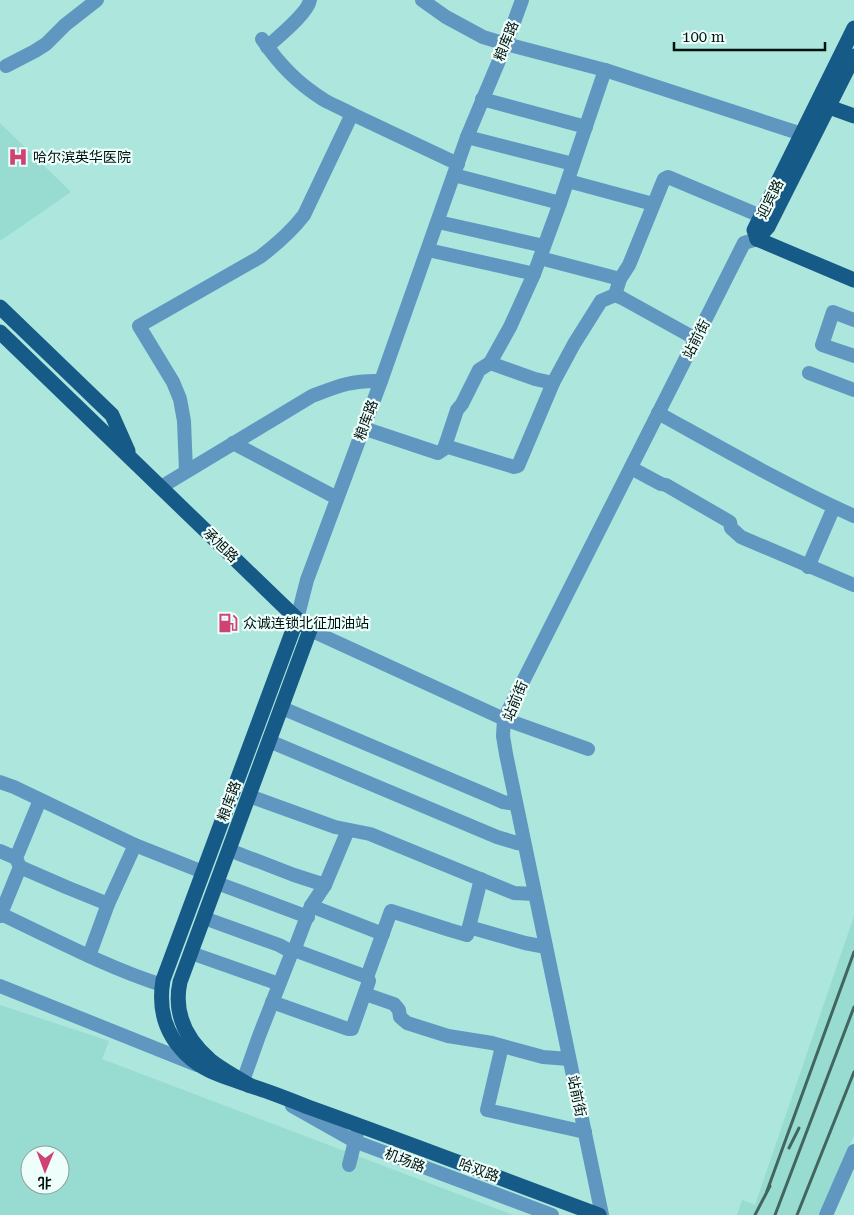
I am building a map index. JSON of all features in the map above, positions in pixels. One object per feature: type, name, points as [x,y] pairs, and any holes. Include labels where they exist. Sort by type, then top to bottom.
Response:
[{"type":"main road","name":"迎宾路","points":[[757,239],[768,227],[766,218],[807,136],[854,28]]},
{"type":"main road","name":"迎宾路","points":[[807,136],[829,107],[854,56]]},
{"type":"main road","points":[[829,107],[854,116]]},
{"type":"main road","points":[[757,239],[854,280]]},
{"type":"main road","name":"承旭路","points":[[0,307],[112,415],[132,459]]},
{"type":"main road","name":"承旭路","points":[[0,332],[310,630]]},
{"type":"main road","name":"粮库路","points":[[246,1083],[220,1076],[204,1068],[188,1056],[174,1041],[166,1025],[162,1009],[161,990],[163,980],[297,619]]},
{"type":"main road","name":"粮库路","points":[[246,1083],[212,1061],[190,1037],[180,1016],[177,994],[310,630]]},
{"type":"main road","name":"哈双路","points":[[246,1083],[601,1215]]},
{"type":"street","points":[[6,66],[46,44],[65,25],[97,0]]},
{"type":"street","points":[[310,0],[309,5],[302,14],[264,43],[280,64],[310,90],[325,101],[456,169],[560,203]]},
{"type":"street","points":[[422,0],[446,17],[483,37],[605,70],[807,136]]},
{"type":"street","name":"粮库路","points":[[297,619],[307,580],[428,250],[467,137],[506,44],[522,0]]},
{"type":"street","points":[[363,428],[438,453],[444,449],[458,410],[479,370],[490,363],[510,327],[534,274],[568,181],[605,70]]},
{"type":"street","points":[[482,99],[586,127]]},
{"type":"street","points":[[186,471],[184,421],[180,400],[173,382],[139,326],[260,257],[277,245],[304,215],[352,114]]},
{"type":"street","points":[[467,137],[573,164]]},
{"type":"street","points":[[615,295],[620,279],[630,265],[664,179],[668,177],[766,218]]},
{"type":"street","points":[[568,181],[653,204]]},
{"type":"street","points":[[438,222],[542,252],[620,279]]},
{"type":"street","name":"站前街","points":[[601,1215],[516,804],[503,736],[504,718],[744,244],[757,239]]},
{"type":"street","points":[[428,250],[534,274]]},
{"type":"street","points":[[445,446],[518,466],[553,383],[574,344],[601,301],[615,295],[696,338]]},
{"type":"street","points":[[854,320],[833,312],[822,345],[854,356]]},
{"type":"street","points":[[490,363],[553,383]]},
{"type":"street","points":[[809,373],[854,390]]},
{"type":"street","points":[[161,487],[312,396],[353,382],[380,381]]},
{"type":"street","points":[[658,413],[736,456],[854,516]]},
{"type":"street","points":[[233,443],[337,498]]},
{"type":"street","points":[[631,468],[666,485],[730,522],[731,528],[741,536],[808,567],[854,585]]},
{"type":"street","points":[[808,567],[834,507]]},
{"type":"street","points":[[310,630],[504,718],[588,749]]},
{"type":"street","points":[[282,708],[494,798],[516,804]]},
{"type":"street","points":[[270,741],[497,838],[524,844]]},
{"type":"street","points":[[0,782],[135,845],[203,872]]},
{"type":"street","points":[[249,796],[317,821],[370,834],[514,892],[535,894]]},
{"type":"street","points":[[40,800],[0,915],[89,956],[146,980],[162,984]]},
{"type":"street","points":[[246,1083],[279,984],[348,830]]},
{"type":"street","points":[[89,956],[108,904],[135,845]]},
{"type":"street","points":[[229,850],[325,885]]},
{"type":"street","points":[[0,851],[18,863],[66,887],[108,904]]},
{"type":"street","points":[[272,1002],[352,1029],[369,981],[367,977],[391,911],[467,934],[481,880]]},
{"type":"street","points":[[216,884],[382,934]]},
{"type":"street","points":[[204,918],[367,977]]},
{"type":"street","points":[[469,927],[546,947]]},
{"type":"street","points":[[191,953],[279,984]]},
{"type":"street","points":[[0,986],[204,1068]]},
{"type":"street","points":[[365,994],[394,1004],[399,1010],[400,1017],[407,1023],[448,1036],[502,1046],[543,1057],[569,1059]]},
{"type":"street","points":[[502,1046],[487,1110],[584,1132]]},
{"type":"street","name":"机场路","points":[[264,1091],[354,1141],[552,1215]]},
{"type":"street","points":[[348,1165],[359,1125]]},
{"type":"street","points":[[826,1215],[854,1151]]},
{"type":"shaded area","name":"哈尔滨英华医院","points":[[0,123],[71,192],[0,241]]},
{"type":"shaded area","points":[[854,916],[854,1136],[818,1215],[737,1215],[742,1200],[755,1205]]},
{"type":"shaded area","points":[[0,1005],[109,1041],[102,1059],[513,1215],[0,1215]]},
{"type":"railway","points":[[767,1191],[854,952]]},
{"type":"railway","points":[[775,1215],[854,1007]]},
{"type":"railway","points":[[797,1215],[854,1072]]},
{"type":"railway","points":[[789,1148],[799,1128]]},
{"type":"railway","points":[[755,1215],[770,1186]]},
{"type":"place","name":"哈尔滨英华医院","points":[[18,157]]},
{"type":"place","name":"众诚连锁北征加油站","points":[[228,623]]}]
